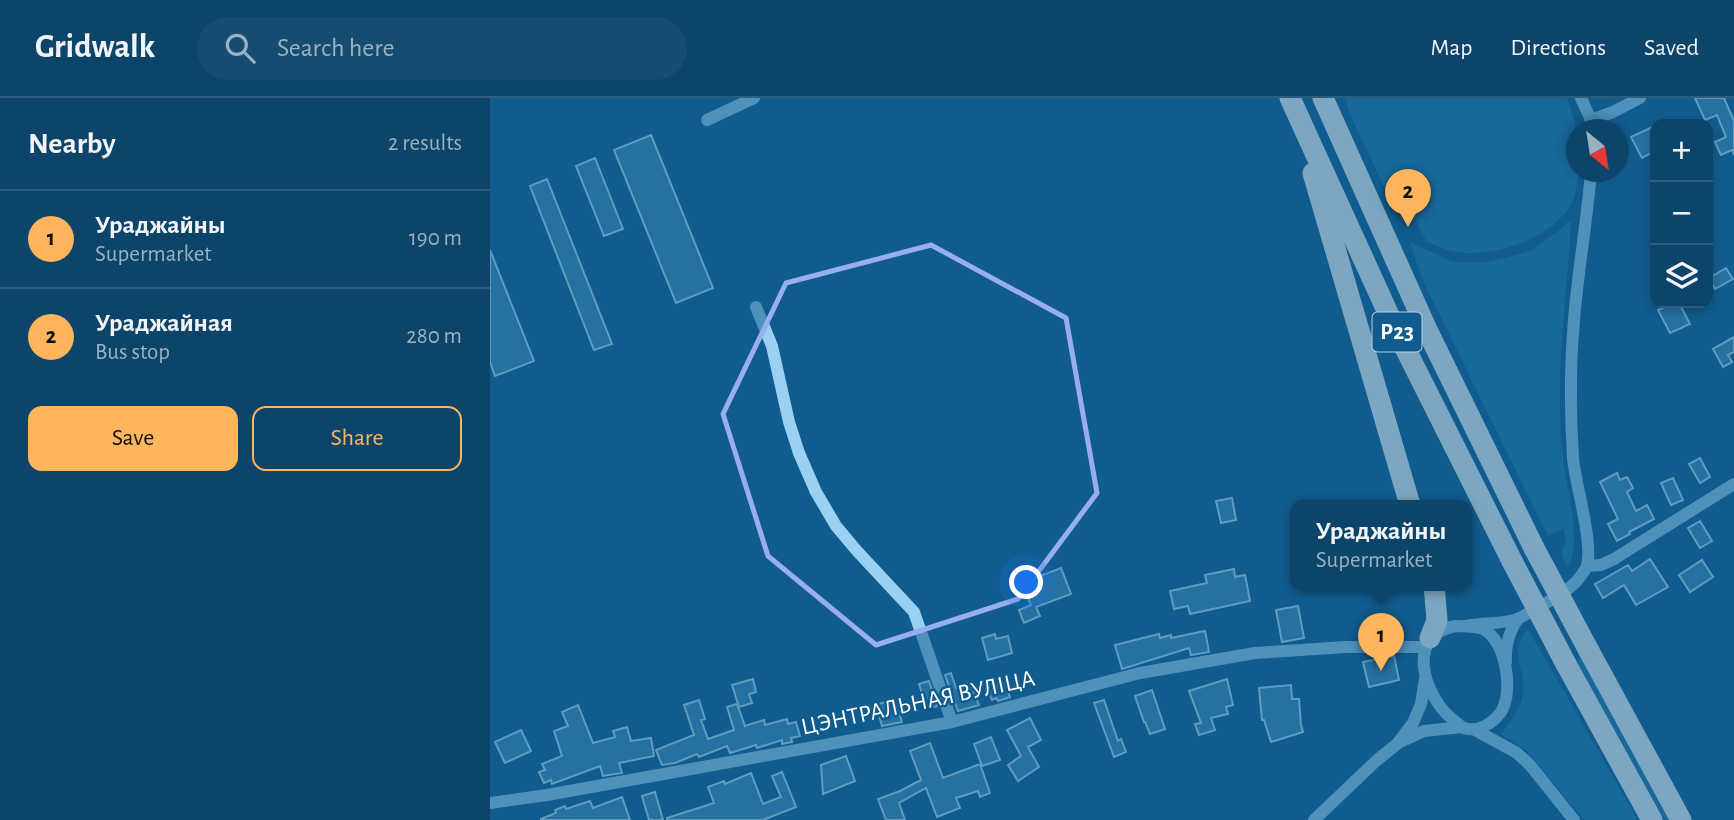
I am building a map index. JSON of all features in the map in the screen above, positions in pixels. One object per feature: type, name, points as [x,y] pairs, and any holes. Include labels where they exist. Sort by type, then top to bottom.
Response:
[{"type":"highway","points":[[1289,98],[1409,500]]},
{"type":"highway","name":"Р23","points":[[1289,98],[1393,324],[1512,561],[1652,820]]},
{"type":"highway","name":"Р23","points":[[1323,98],[1428,331],[1534,548],[1681,820]]},
{"type":"highway","points":[[1334,98],[1335,125]]},
{"type":"highway","points":[[1428,643],[1437,620],[1435,591]]},
{"type":"street","points":[[707,120],[754,98]]},
{"type":"street","points":[[1581,98],[1589,119]]},
{"type":"street","points":[[1601,119],[1640,98]]},
{"type":"street","points":[[1574,820],[1531,765],[1509,748],[1469,729],[1445,713],[1430,690],[1423,664],[1428,643],[1449,627],[1496,623],[1518,618],[1563,594],[1587,566],[1586,530],[1574,470],[1570,375],[1590,182]]},
{"type":"street","points":[[756,307],[772,346],[789,422],[799,453],[816,492],[843,534],[914,612],[952,722]]},
{"type":"street","points":[[1587,566],[1601,565],[1614,559],[1734,484]]},
{"type":"street","points":[[1314,820],[1397,744],[1424,731],[1469,729],[1484,727],[1492,722],[1501,712],[1506,700],[1508,688],[1505,654],[1509,636],[1518,618]]},
{"type":"street","points":[[1466,626],[1483,629],[1492,638],[1506,673]]},
{"type":"street","name":"ЦЭНТРАЛЬНАЯ ВУЛІЦА","points":[[490,803],[952,722],[1140,673],[1255,653],[1346,647],[1396,647],[1428,643]]},
{"type":"street","points":[[1397,744],[1413,723],[1421,704],[1425,677]]},
{"type":"highlighted area","points":[[931,245],[1066,318],[1097,493],[1018,599],[876,645],[768,556],[723,414],[786,283]]},
{"type":"shaded area","points":[[1345,98],[1567,98],[1574,119],[1566,119],[1566,182],[1578,182],[1574,198],[1566,212],[1554,224],[1524,242],[1489,252],[1457,252],[1445,249],[1427,242],[1412,214],[1394,208]]},
{"type":"shaded area","points":[[1571,221],[1560,398],[1563,457],[1574,529],[1572,556],[1568,567],[1561,555],[1566,541],[1564,528],[1548,536],[1423,281],[1410,242],[1452,262],[1488,262],[1531,251]]},
{"type":"shaded area","points":[[1528,629],[1638,820],[1584,820],[1527,751],[1501,734],[1515,716],[1522,700],[1523,684],[1518,653],[1519,645]]},
{"type":"shaded area","points":[[1581,658],[1669,820],[1663,820],[1575,661]]},
{"type":"building","points":[[1695,98],[1724,98],[1734,121],[1734,155],[1732,150],[1721,155],[1715,142],[1726,137],[1717,115],[1705,119]]},
{"type":"building","points":[[1650,128],[1650,154],[1642,158],[1631,137]]},
{"type":"building","points":[[651,135],[713,288],[676,303],[614,150]]},
{"type":"building","points":[[595,158],[623,229],[604,236],[576,166]]},
{"type":"building","points":[[547,179],[612,344],[594,350],[530,186]]},
{"type":"building","points":[[490,250],[534,361],[495,376],[490,362]]},
{"type":"building","points":[[1726,268],[1733,279],[1715,289],[1713,276]]},
{"type":"building","points":[[1682,308],[1690,324],[1670,333],[1658,310]]},
{"type":"building","points":[[1734,337],[1734,352],[1728,355],[1732,362],[1723,367],[1713,349]]},
{"type":"building","points":[[1700,458],[1710,477],[1700,483],[1689,464]]},
{"type":"building","points":[[1617,473],[1620,480],[1627,477],[1633,488],[1627,492],[1636,511],[1647,505],[1654,519],[1617,541],[1608,524],[1618,519],[1600,482]]},
{"type":"building","points":[[1673,478],[1683,500],[1671,505],[1661,483]]},
{"type":"building","points":[[1232,498],[1236,520],[1221,523],[1216,501]]},
{"type":"building","points":[[1700,521],[1712,541],[1700,548],[1688,528]]},
{"type":"building","points":[[1650,559],[1668,587],[1636,605],[1624,585],[1603,598],[1595,584],[1628,565],[1632,571]]},
{"type":"building","points":[[1702,560],[1713,577],[1690,592],[1679,575]]},
{"type":"building","points":[[1061,568],[1071,594],[1036,607],[1040,616],[1024,623],[1019,610],[1031,605],[1020,579],[1033,574],[1035,578]]},
{"type":"building","points":[[1234,569],[1235,577],[1245,575],[1250,601],[1190,614],[1188,606],[1174,609],[1170,591],[1207,583],[1205,575]]},
{"type":"building","points":[[1298,606],[1304,638],[1282,642],[1276,610]]},
{"type":"building","points":[[1205,631],[1209,652],[1191,655],[1189,648],[1122,669],[1115,645],[1159,634],[1160,638],[1171,635],[1171,638]]},
{"type":"building","points":[[995,634],[996,639],[1008,636],[1012,653],[988,660],[982,638]]},
{"type":"building","points":[[1394,656],[1399,680],[1369,687],[1363,662]]},
{"type":"building","points":[[951,673],[956,688],[970,682],[979,705],[958,711],[945,675]]},
{"type":"building","points":[[753,679],[756,692],[749,694],[752,703],[739,707],[732,685]]},
{"type":"building","points":[[1227,679],[1233,705],[1226,707],[1228,714],[1211,718],[1215,730],[1199,735],[1195,724],[1201,723],[1189,691]]},
{"type":"building","points":[[929,681],[937,706],[927,709],[919,684]]},
{"type":"building","points":[[1005,683],[1010,697],[992,700],[987,690]]},
{"type":"building","points":[[1291,685],[1292,699],[1299,699],[1303,732],[1271,742],[1262,720],[1259,688]]},
{"type":"building","points":[[1152,690],[1165,729],[1150,734],[1135,696]]},
{"type":"building","points":[[895,699],[902,722],[882,726],[876,705]]},
{"type":"building","points":[[699,700],[705,719],[701,720],[708,739],[734,730],[727,707],[737,704],[745,726],[764,720],[765,725],[787,719],[788,724],[796,722],[800,736],[791,738],[792,742],[782,744],[782,740],[730,753],[727,746],[699,757],[697,754],[662,765],[656,750],[694,735],[684,705]]},
{"type":"building","points":[[1104,700],[1118,741],[1121,739],[1126,752],[1114,757],[1094,703]]},
{"type":"building","points":[[578,705],[593,743],[615,737],[613,731],[627,727],[631,741],[651,738],[654,756],[619,763],[622,773],[603,776],[600,766],[552,784],[551,780],[544,783],[539,772],[545,770],[542,764],[562,756],[554,731],[568,726],[562,712]]},
{"type":"building","points":[[1030,718],[1041,740],[1028,747],[1039,767],[1018,781],[1008,765],[1021,756],[1007,730]]},
{"type":"building","points":[[521,730],[531,751],[505,763],[495,742]]},
{"type":"building","points":[[991,737],[1000,760],[982,766],[974,744]]},
{"type":"building","points":[[930,743],[943,778],[980,764],[990,793],[980,797],[978,791],[956,798],[960,808],[937,817],[926,788],[899,803],[905,820],[886,820],[878,799],[921,780],[910,751]]},
{"type":"building","points":[[846,756],[855,781],[823,794],[821,765]]},
{"type":"building","points":[[782,772],[796,807],[763,820],[667,820],[714,803],[708,787],[724,781],[725,784],[751,773],[763,804],[781,797],[772,776]]},
{"type":"building","points":[[655,792],[663,820],[649,820],[642,796]]},
{"type":"building","points":[[622,797],[630,820],[541,820],[565,806],[566,809],[590,801],[593,808]]},
{"type":"place","name":"Ураджайная","points":[[1408,227]]},
{"type":"place","name":"Ураджайны","points":[[1381,671]]}]
